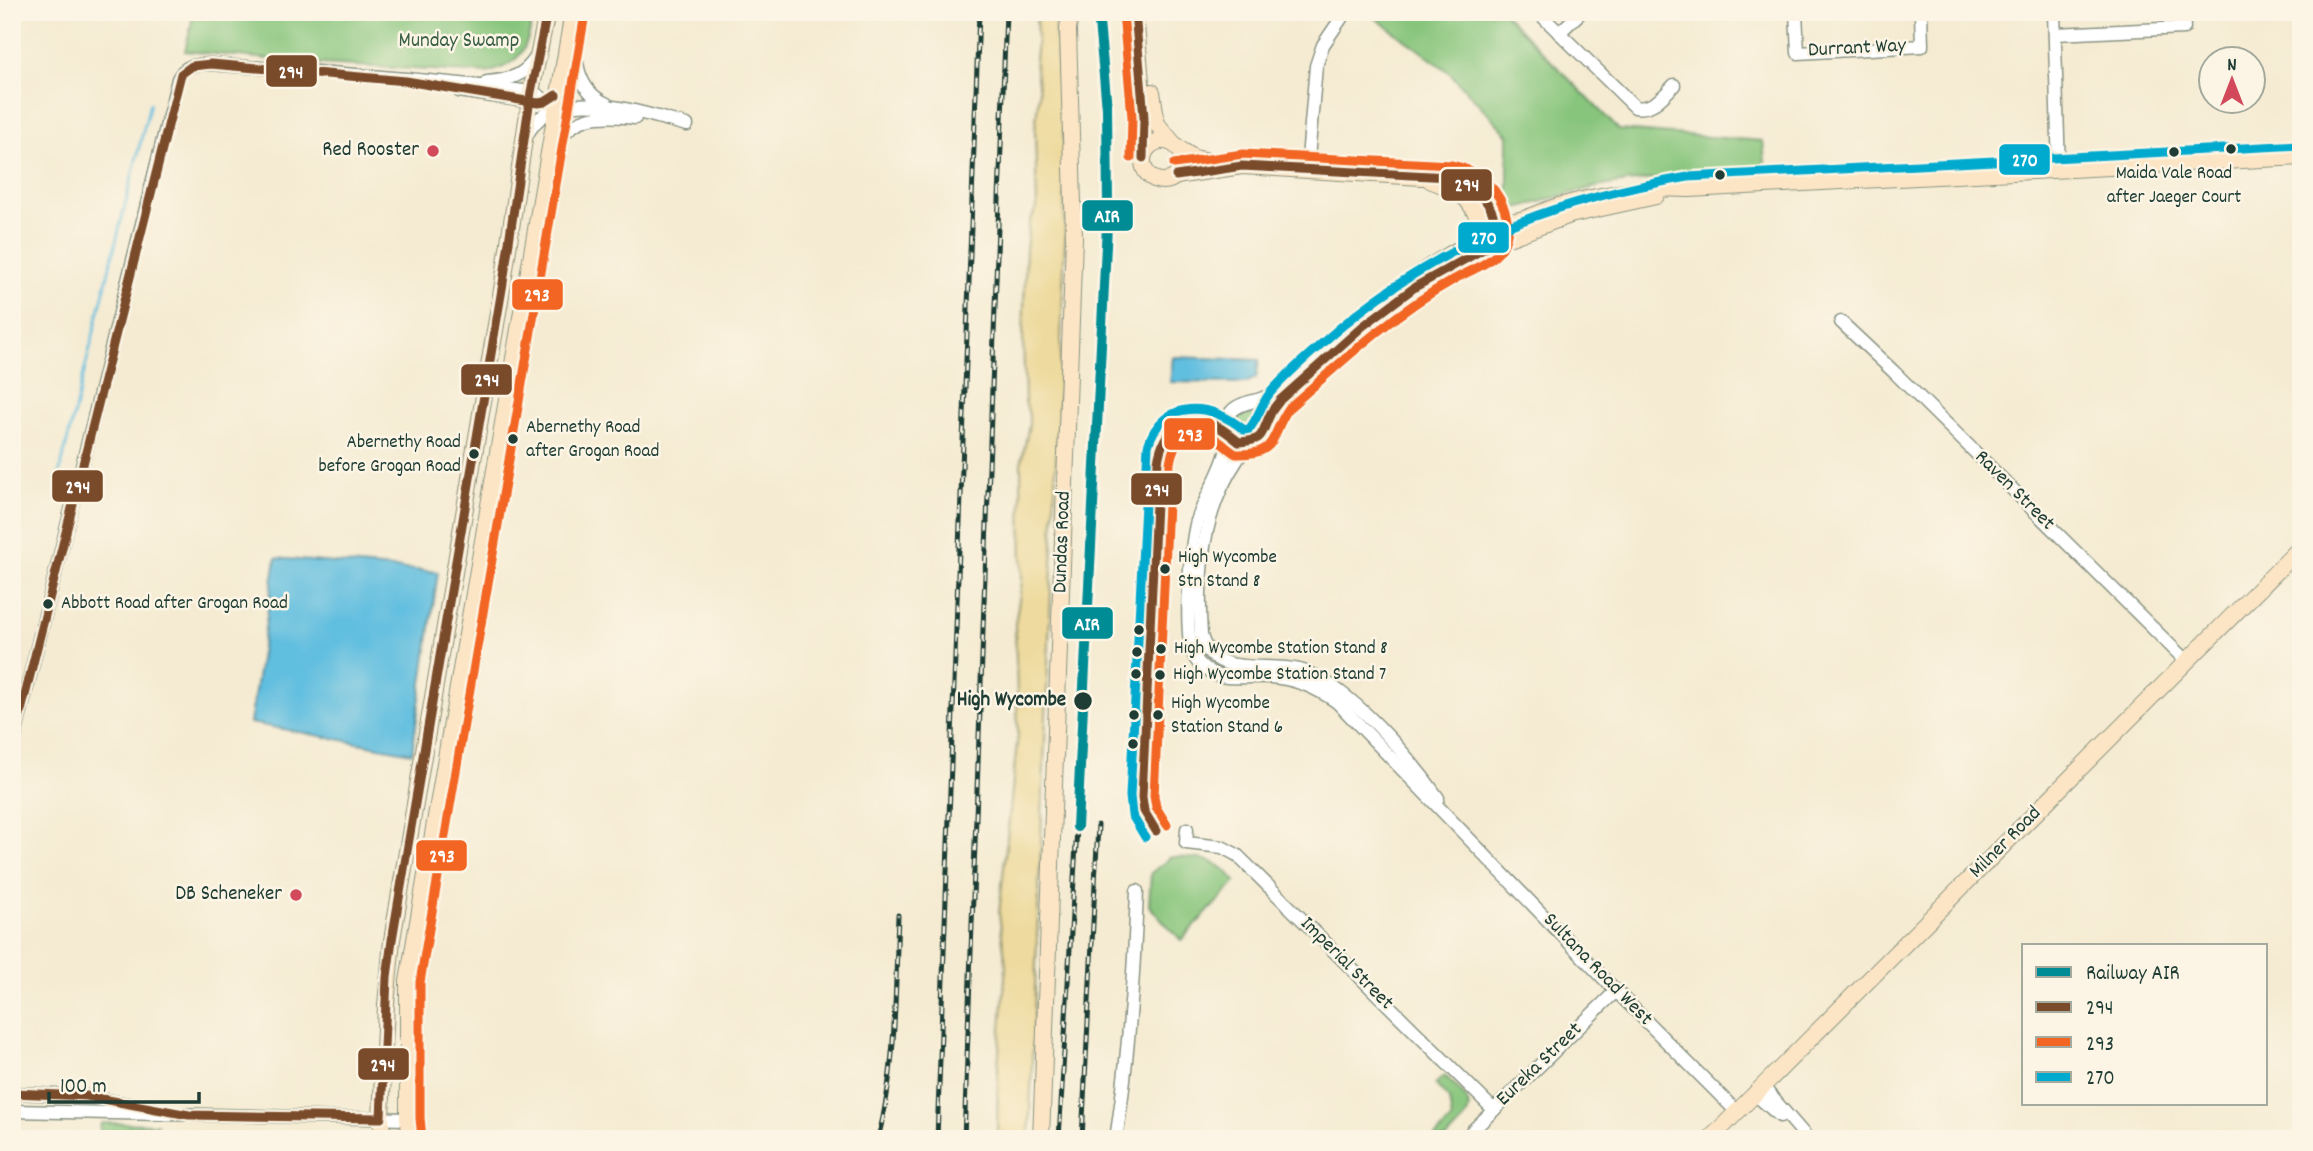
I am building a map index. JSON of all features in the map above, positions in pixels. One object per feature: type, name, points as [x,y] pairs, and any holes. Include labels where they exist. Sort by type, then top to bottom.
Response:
[{"type":"main road","points":[[410,1139],[408,981],[552,134],[543,103],[541,44],[547,12]]},
{"type":"main road","points":[[383,1139],[381,1118],[387,977],[392,940],[504,272],[523,143],[543,103],[561,85],[574,12]]},
{"type":"main road","name":"Dundas Road","points":[[1064,12],[1068,30]]},
{"type":"main road","name":"Dundas Road","points":[[1041,1139],[1074,238],[1068,30],[1070,12]]},
{"type":"main road","points":[[1135,12],[1147,100],[1157,124],[1181,153],[1183,165],[1170,180],[1156,180],[1145,171],[1143,158],[1147,100],[1145,12]]},
{"type":"main road","points":[[1143,158],[1145,151],[1154,142],[1167,141],[1194,158],[1242,166],[1421,177],[1462,195],[1492,229],[1689,189],[2301,156]]},
{"type":"main road","points":[[1176,176],[1242,166]]},
{"type":"main road","name":"Milner Road","points":[[1710,1139],[2301,547]]},
{"type":"street","points":[[546,169],[551,153],[562,136],[574,125],[588,118],[615,116],[687,125],[613,106],[594,97],[584,86],[578,70],[574,12]]},
{"type":"street","points":[[1538,12],[1635,107],[1654,104],[1674,85]]},
{"type":"street","points":[[1559,33],[1581,12]]},
{"type":"street","name":"Durrant Way","points":[[1796,12],[1798,53],[1922,46],[1921,12]]},
{"type":"street","points":[[2054,12],[2059,169]]},
{"type":"street","points":[[2055,34],[2184,28],[2183,12]]},
{"type":"street","points":[[1307,170],[1316,66],[1323,45],[1342,17]]},
{"type":"street","points":[[12,748],[181,74],[189,66],[211,64],[406,81],[490,82],[513,78],[528,69],[536,59],[541,44]]},
{"type":"street","points":[[406,81],[543,103],[613,106]]},
{"type":"street","points":[[459,83],[543,103]]},
{"type":"street","points":[[523,143],[543,103]]},
{"type":"street","points":[[1458,828],[1368,733],[1337,702],[1325,694],[1284,678],[1219,676],[1205,669],[1194,656],[1188,632],[1192,546],[1196,523],[1227,452],[1230,435],[1228,417],[1235,408],[1267,397],[1385,297],[1434,262],[1492,229]]},
{"type":"street","points":[[1458,828],[1415,766],[1335,687],[1310,674],[1290,668],[1223,663],[1206,650],[1200,625],[1202,556],[1212,512],[1230,472],[1243,452],[1263,435],[1270,414],[1280,400],[1363,326],[1492,229]]},
{"type":"street","name":"Raven Street","points":[[1841,322],[1895,372],[2186,661]]},
{"type":"street","points":[[1245,404],[1260,410],[1266,425]]},
{"type":"street","points":[[1230,435],[1245,443],[1255,441]]},
{"type":"street","name":"Sultana Road West","points":[[1458,828],[1616,992],[1737,1112]]},
{"type":"street","name":"Imperial Street","points":[[1187,829],[1185,850],[1222,847],[1237,855],[1494,1110]]},
{"type":"street","points":[[1116,1139],[1133,977],[1137,891]]},
{"type":"street","name":"Eureka Street","points":[[1464,1139],[1616,992]]},
{"type":"street","points":[[1759,1091],[1808,1139]]},
{"type":"street","points":[[12,1093],[86,1096],[189,1115]]},
{"type":"street","points":[[12,1111],[408,1119]]},
{"type":"green space","name":"Munday Swamp","points":[[194,12],[534,12],[522,52],[509,64],[487,73],[321,64],[185,51]]},
{"type":"green space","points":[[1367,12],[1503,12],[1619,130],[1763,141],[1766,174],[1681,177],[1618,183],[1507,210],[1496,199],[1508,191],[1508,135],[1449,72]]},
{"type":"green space","points":[[1246,413],[1253,416],[1256,423],[1253,430],[1246,433],[1239,430],[1236,423],[1239,416]]},
{"type":"green space","points":[[1171,857],[1208,860],[1222,867],[1236,882],[1181,940],[1149,906],[1151,873]]},
{"type":"green space","points":[[1445,1076],[1463,1094],[1469,1107],[1463,1121],[1446,1139],[1433,1139],[1452,1119],[1449,1099],[1435,1084]]},
{"type":"green space","points":[[101,1123],[157,1124],[154,1139],[98,1139]]},
{"type":"sand","points":[[1036,12],[1055,12],[1063,122],[1065,241],[1029,1139],[997,1139],[998,1066],[1006,965],[999,914],[1018,734],[1015,624],[1022,582],[1021,464],[1029,425],[1025,401],[1023,336],[1026,249],[1029,223],[1037,208],[1035,130],[1039,93],[1035,61]]},
{"type":"water","points":[[1173,357],[1259,360],[1256,378],[1245,383],[1170,382]]},
{"type":"water","points":[[276,558],[438,572],[412,753],[250,723]]},
{"type":"waterway","points":[[57,483],[150,103]]},
{"type":"railway","points":[[937,1139],[979,12]]},
{"type":"railway","points":[[964,1139],[1006,12]]},
{"type":"railway","points":[[1082,1139],[1098,825]]},
{"type":"railway","points":[[1059,1139],[1077,827]]},
{"type":"railway","points":[[878,1139],[892,1056],[898,915]]},
{"type":"rail line","name":"AIR","points":[[1077,827],[1108,205],[1107,108],[1098,12]]},
{"type":"transit line","name":"294","points":[[12,1093],[86,1096],[189,1115],[381,1118],[387,977],[392,940],[503,283],[531,92],[547,12]]},
{"type":"transit line","name":"294","points":[[1135,12],[1144,117],[1143,158]]},
{"type":"transit line","name":"293","points":[[1123,13],[1132,117],[1131,158]]},
{"type":"transit line","name":"293","points":[[422,1138],[420,982],[585,14]]},
{"type":"transit line","name":"294","points":[[12,747],[181,74],[192,66],[211,64],[406,81],[538,103],[556,95]]},
{"type":"transit line","name":"270","points":[[1145,837],[1132,815],[1130,796],[1148,446],[1155,430],[1164,419],[1176,412],[1203,410],[1217,414],[1244,430],[1249,429],[1267,397],[1291,371],[1369,305],[1410,277],[1496,231],[1589,199],[1637,187],[1688,177],[2300,145]]},
{"type":"transit line","name":"293","points":[[1167,825],[1156,807],[1154,796],[1170,463],[1175,447],[1184,437],[1196,433],[1216,439],[1236,454],[1260,451],[1267,447],[1289,408],[1388,323],[1431,293],[1492,258],[1502,248],[1507,229],[1507,219],[1500,199],[1488,183],[1466,169],[1451,165],[1243,154],[1174,164]]},
{"type":"transit line","name":"294","points":[[1156,831],[1144,811],[1142,797],[1158,462],[1165,440],[1176,426],[1194,421],[1219,427],[1239,442],[1258,438],[1280,400],[1363,326],[1415,287],[1487,247],[1495,224],[1493,213],[1480,194],[1449,177],[1242,166],[1176,176]]},
{"type":"place","name":"Red Rooster","points":[[433,151]]},
{"type":"place","name":"Maida Vale Road after Jaeger Court","points":[[2174,152]]},
{"type":"place","name":"Abernethy Road after Grogan Road","points":[[513,439]]},
{"type":"place","name":"Abernethy Road before Grogan Road","points":[[474,454]]},
{"type":"place","name":"High Wycombe Stn Stand 8","points":[[1165,569]]},
{"type":"place","name":"Abbott Road after Grogan Road","points":[[48,604]]},
{"type":"place","name":"High Wycombe Station Stand 8","points":[[1161,649]]},
{"type":"place","name":"High Wycombe Station Stand 7","points":[[1160,675]]},
{"type":"place","name":"High Wycombe","points":[[1083,701]]},
{"type":"place","name":"High Wycombe Station Stand 6","points":[[1158,715]]},
{"type":"place","name":"DB Scheneker","points":[[296,895]]}]
